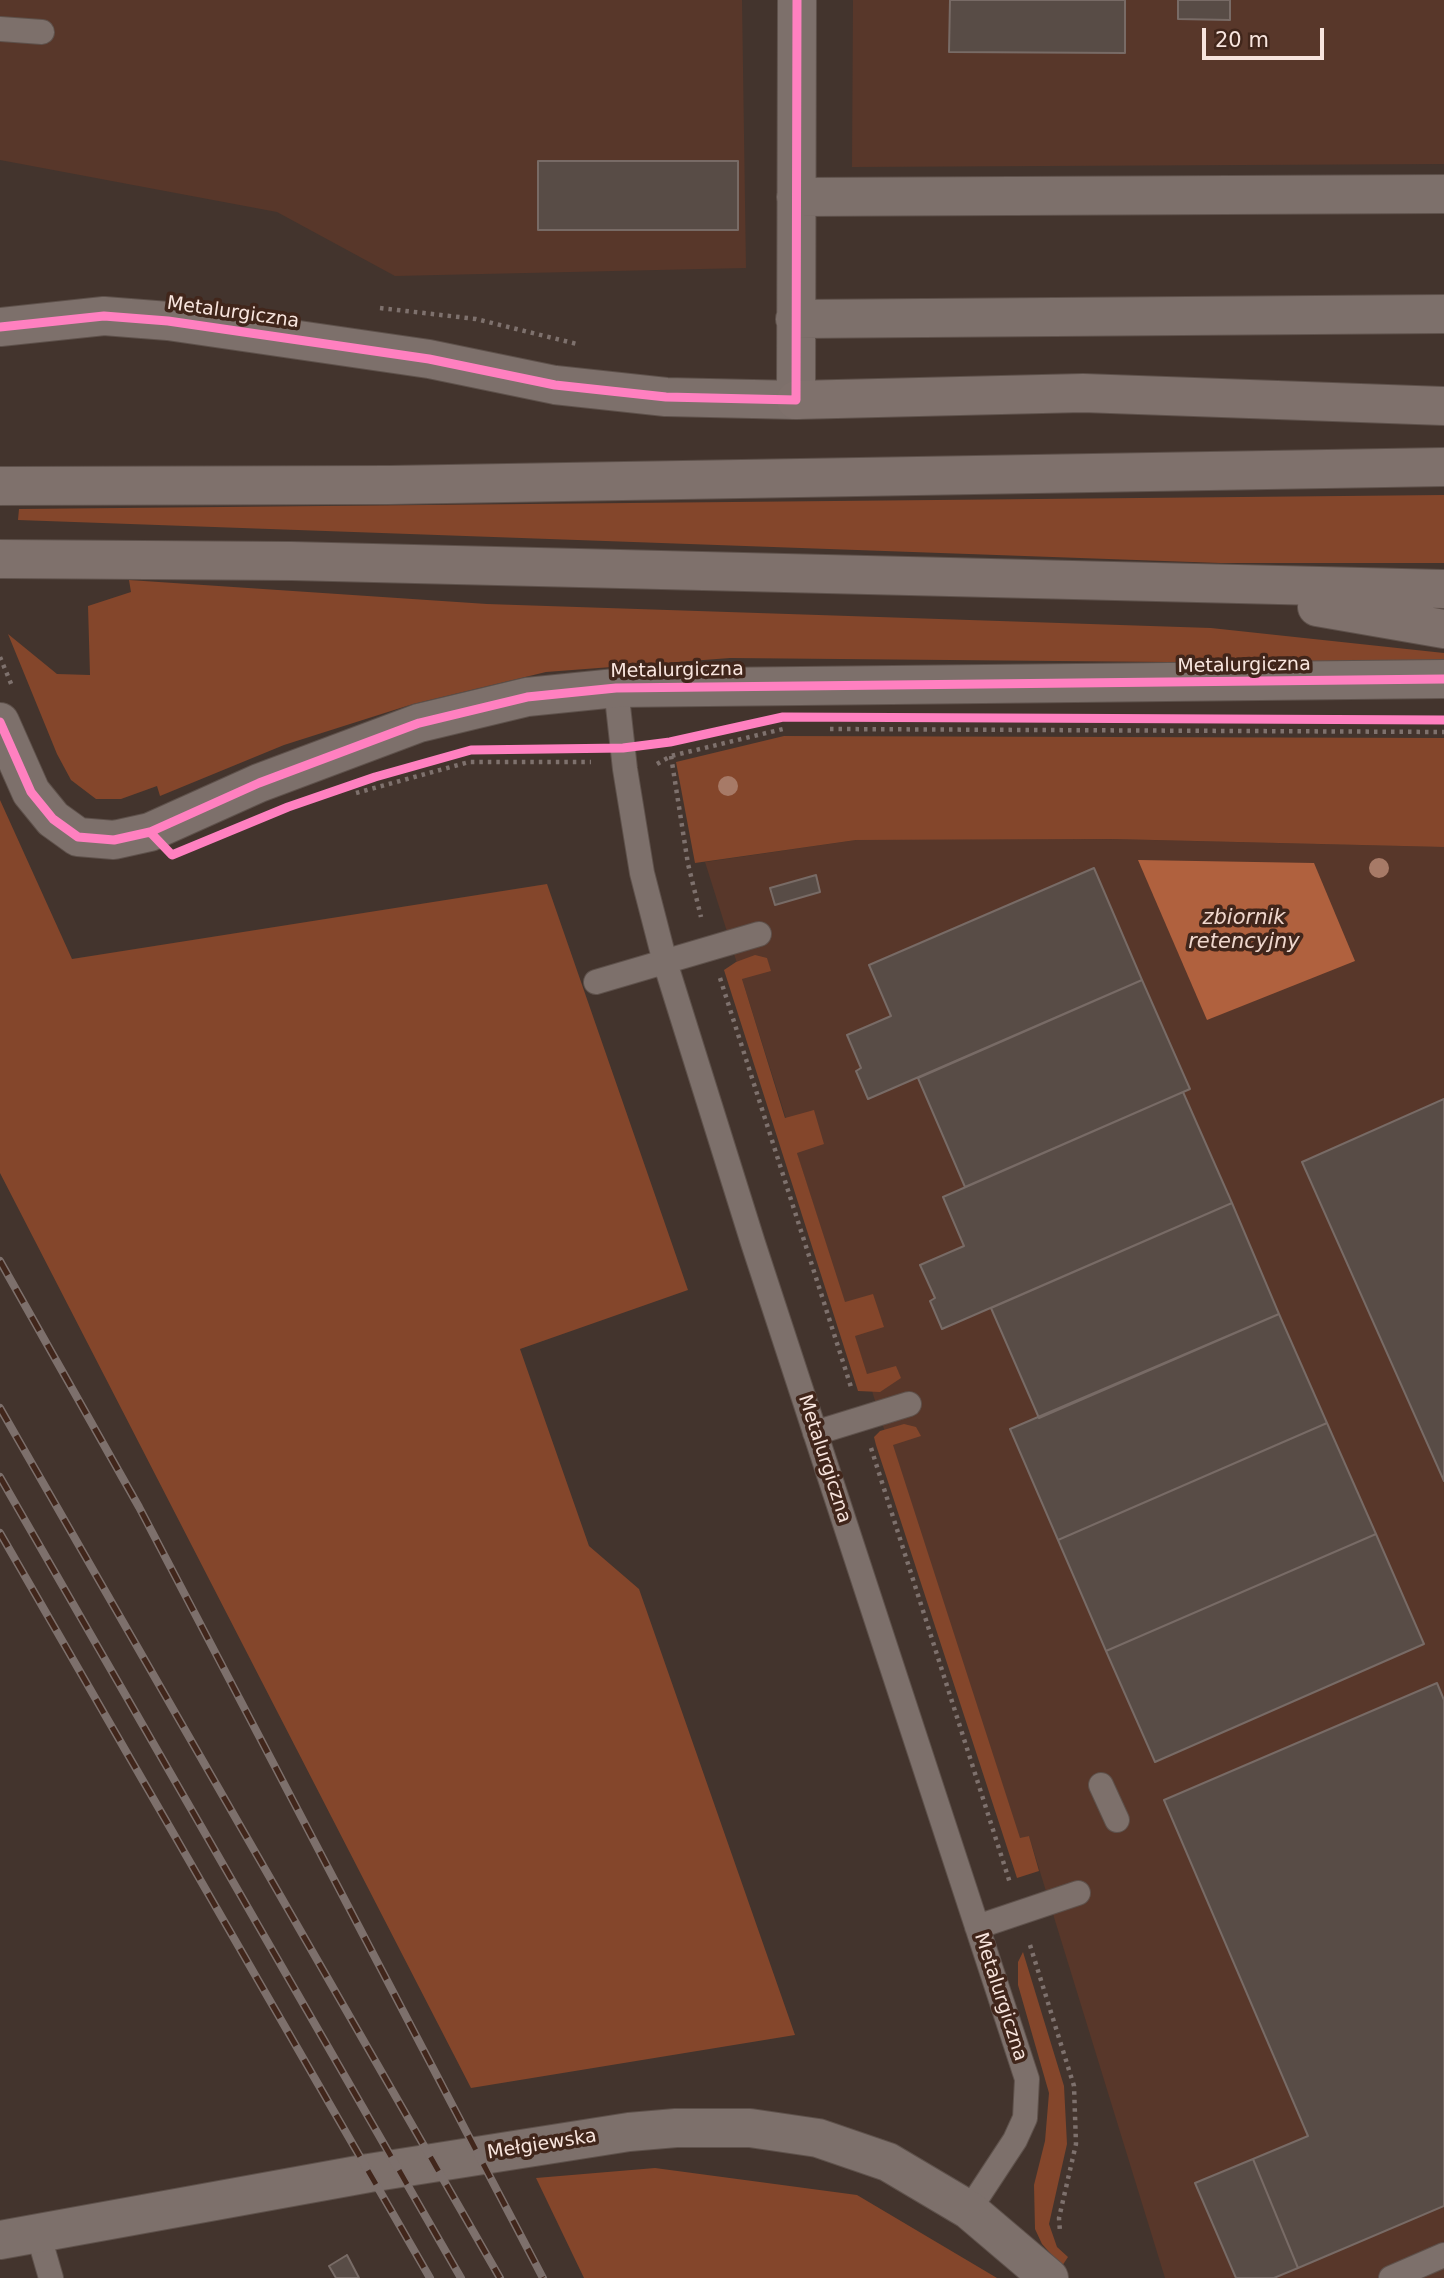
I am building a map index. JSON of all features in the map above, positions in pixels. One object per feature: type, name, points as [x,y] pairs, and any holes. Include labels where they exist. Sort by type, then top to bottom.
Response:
[{"type":"main road","points":[[796,400],[1083,393],[1444,405]]},
{"type":"main road","points":[[0,486],[389,485],[1444,467]]},
{"type":"main road","points":[[3,559],[291,561],[1444,589]]},
{"type":"main road","points":[[1187,584],[1444,629]]},
{"type":"street","points":[[796,400],[797,0]]},
{"type":"street","points":[[796,197],[1444,194]]},
{"type":"street","points":[[795,319],[1444,314]]},
{"type":"street","name":"Metalurgiczna","points":[[0,327],[104,316],[168,321],[429,359],[555,385],[666,397],[796,400]]},
{"type":"street","name":"Metalurgiczna","points":[[7,707],[31,792],[53,819],[78,837],[114,840],[150,832],[259,783],[419,723],[527,697],[616,688],[1444,680]]},
{"type":"street","name":"Mełgiewska","points":[[0,2240],[479,2155],[677,2128],[750,2129],[818,2138],[888,2162],[969,2210],[1049,2278]]},
{"type":"lane","points":[[0,29],[42,32]]},
{"type":"lane","name":"Metalurgiczna","points":[[616,688],[625,769],[642,873],[665,962],[815,1433],[1027,2079],[1025,2118],[1015,2140],[969,2210]]},
{"type":"lane","points":[[596,982],[759,934]]},
{"type":"lane","points":[[815,1433],[909,1404]]},
{"type":"lane","points":[[1101,1785],[1117,1820]]},
{"type":"lane","points":[[977,1927],[1078,1893]]},
{"type":"lane","points":[[38,2233],[51,2278]]},
{"type":"lane","points":[[1391,2278],[1444,2255]]},
{"type":"path","points":[[368,306],[475,319],[578,345]]},
{"type":"path","points":[[0,657],[7,707]]},
{"type":"path","points":[[349,790],[469,762],[596,762],[597,773],[657,765],[671,756],[784,729]]},
{"type":"path","points":[[826,729],[1444,732]]},
{"type":"path","points":[[349,790],[471,750]]},
{"type":"path","points":[[671,756],[688,864],[711,948],[1019,1913]]},
{"type":"shaded area","points":[[0,0],[742,0],[746,268],[395,276],[277,212],[0,160]]},
{"type":"shaded area","points":[[853,0],[1444,0],[1444,164],[852,167]]},
{"type":"shaded area","points":[[1444,495],[1444,563],[1220,563],[18,520],[19,509]]},
{"type":"shaded area","points":[[129,580],[487,604],[1211,628],[1444,653],[1444,660],[1276,663],[730,658],[546,672],[413,704],[284,745],[160,796],[157,786],[121,799],[96,799],[71,780],[57,754],[8,634],[57,674],[90,675],[88,606],[131,592]]},
{"type":"shaded area","points":[[784,736],[1444,738],[1444,847],[1113,839],[856,840],[695,863],[676,762]]},
{"type":"shaded area","points":[[0,800],[72,959],[547,884],[688,1290],[520,1349],[589,1546],[639,1589],[795,2035],[471,2088],[0,1173]]},
{"type":"shaded area","points":[[1113,839],[1444,847],[1444,2278],[1165,2278],[1029,1836],[1014,1841],[705,862],[856,840]]},
{"type":"shaded area","points":[[755,955],[767,958],[771,971],[742,979],[785,1118],[814,1110],[824,1144],[797,1153],[845,1302],[873,1294],[884,1327],[855,1336],[867,1374],[896,1366],[901,1378],[880,1392],[858,1391],[724,970]]},
{"type":"shaded area","points":[[904,1424],[916,1427],[921,1436],[893,1445],[1020,1838],[1029,1836],[1039,1871],[1017,1878],[874,1437],[880,1431]]},
{"type":"shaded area","points":[[1023,1952],[1064,2086],[1067,2144],[1049,2224],[1057,2247],[1068,2257],[1062,2266],[1042,2244],[1035,2229],[1034,2185],[1045,2141],[1049,2093],[1018,1985],[1018,1962]]},
{"type":"shaded area","points":[[655,2168],[857,2195],[997,2278],[584,2278],[536,2178]]},
{"type":"water","name":"zbiornik retencyjny","points":[[1138,860],[1314,863],[1355,961],[1207,1020]]},
{"type":"building","points":[[950,0],[1125,0],[1125,53],[949,52]]},
{"type":"building","points":[[1178,0],[1230,0],[1230,20],[1178,19]]},
{"type":"building","points":[[538,161],[738,161],[738,230],[538,230]]},
{"type":"building","points":[[1094,868],[1142,980],[868,1099],[856,1071],[861,1068],[847,1035],[891,1016],[869,965]]},
{"type":"building","points":[[816,875],[820,892],[775,905],[770,888]]},
{"type":"building","points":[[1142,980],[1190,1089],[965,1187],[918,1078]]},
{"type":"building","points":[[1183,1092],[1232,1203],[942,1329],[930,1301],[935,1298],[920,1265],[964,1246],[943,1197]]},
{"type":"building","points":[[1444,1099],[1444,1481],[1302,1162]]},
{"type":"building","points":[[1232,1203],[1279,1314],[1039,1418],[991,1308]]},
{"type":"building","points":[[1279,1314],[1327,1423],[1058,1540],[1010,1429]]},
{"type":"building","points":[[1327,1423],[1376,1534],[1106,1651],[1058,1540]]},
{"type":"building","points":[[1376,1534],[1424,1644],[1155,1762],[1106,1651]]},
{"type":"building","points":[[1437,1683],[1444,1700],[1444,2206],[1298,2268],[1253,2159],[1308,2136],[1164,1800]]},
{"type":"building","points":[[1253,2159],[1298,2268],[1274,2278],[1236,2278],[1195,2183]]},
{"type":"building","points":[[347,2255],[359,2278],[336,2278],[329,2266]]},
{"type":"railway","points":[[0,1261],[139,1507],[543,2278]]},
{"type":"railway","points":[[0,1408],[500,2278]]},
{"type":"railway","points":[[0,1477],[461,2278]]},
{"type":"railway","points":[[0,1533],[430,2278]]},
{"type":"cycle path","points":[[0,327],[104,316],[168,321],[429,359],[555,385],[666,397],[796,400],[797,0]]},
{"type":"cycle path","points":[[0,722],[31,792],[53,819],[78,837],[114,840],[150,832],[259,783],[419,723],[527,697],[616,688],[1444,679]]},
{"type":"cycle path","points":[[150,832],[172,855],[288,807],[375,777],[471,750],[623,748],[670,742],[783,717],[1444,720]]}]
